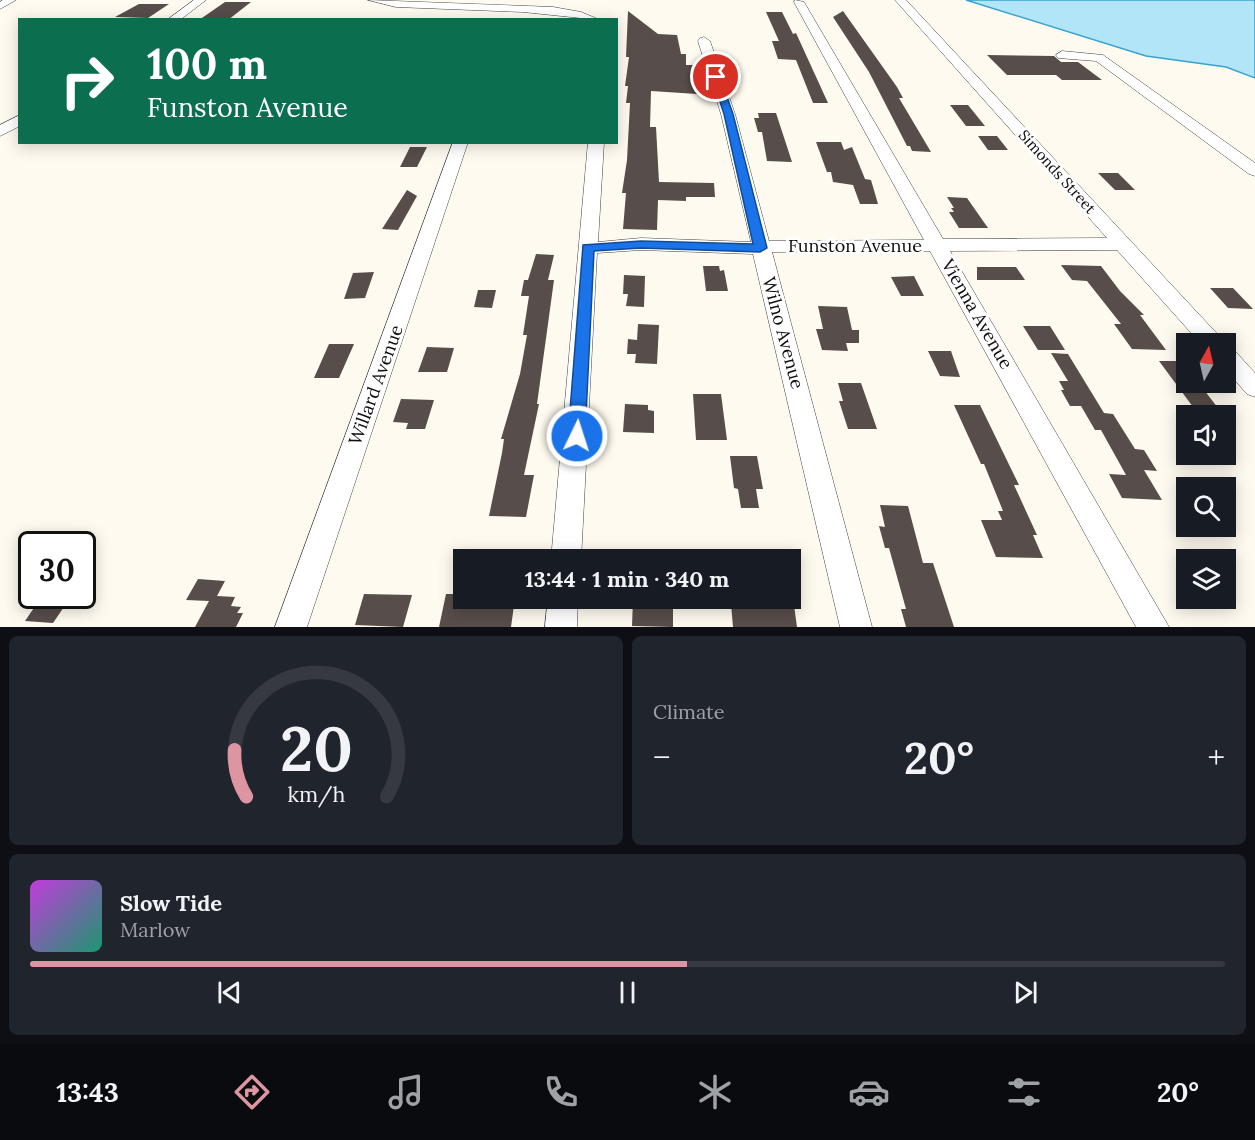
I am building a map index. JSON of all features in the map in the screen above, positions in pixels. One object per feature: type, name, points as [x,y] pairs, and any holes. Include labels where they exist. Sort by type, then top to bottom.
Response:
[{"type":"street","points":[[0,6],[11,0]]},
{"type":"street","points":[[175,18],[201,0]]},
{"type":"street","points":[[373,0],[414,3],[539,2],[566,5],[588,12],[593,18]]},
{"type":"street","name":"Simonds Street","points":[[900,0],[1204,333]]},
{"type":"street","name":"Vienna Avenue","points":[[799,2],[1153,627]]},
{"type":"street","name":"Wilno Avenue","points":[[704,41],[728,114],[856,627]]},
{"type":"street","points":[[1062,55],[1099,58],[1255,171]]},
{"type":"street","points":[[0,132],[18,120]]},
{"type":"street","name":"Willard Avenue","points":[[291,627],[460,144]]},
{"type":"street","points":[[567,549],[596,144]]},
{"type":"street","name":"Funston Avenue","points":[[588,248],[641,244],[760,248],[1123,244]]},
{"type":"street","points":[[1236,367],[1255,388]]},
{"type":"street","points":[[561,627],[562,609]]},
{"type":"water","points":[[966,0],[1255,0],[1255,78],[1226,67],[1146,56]]},
{"type":"building","points":[[225,2],[251,2],[231,18],[202,18]]},
{"type":"building","points":[[139,4],[169,4],[148,18],[115,17]]},
{"type":"building","points":[[628,11],[658,34],[677,35],[681,54],[686,54],[686,65],[693,65],[697,94],[651,91],[650,127],[656,127],[659,182],[714,183],[715,197],[686,197],[686,201],[658,200],[657,230],[623,229],[626,193],[622,193],[627,160],[630,103],[626,103],[628,86],[625,86],[629,57],[626,57]]},
{"type":"building","points":[[843,11],[897,87],[903,98],[899,98],[931,152],[912,151],[910,146],[907,146],[869,72],[833,17]]},
{"type":"building","points":[[766,12],[782,12],[793,34],[796,33],[828,103],[813,103],[796,60],[778,59],[772,41],[779,41]]},
{"type":"building","points":[[987,55],[1054,56],[1061,62],[1078,62],[1102,80],[1062,80],[1056,75],[1007,75]]},
{"type":"building","points":[[950,105],[968,105],[985,126],[966,126]]},
{"type":"building","points":[[758,113],[776,113],[792,162],[767,161],[762,132],[758,132],[754,118],[759,118]]},
{"type":"building","points":[[978,136],[997,136],[1008,150],[988,150]]},
{"type":"building","points":[[816,142],[841,142],[844,150],[852,147],[865,179],[871,180],[878,204],[860,204],[853,185],[833,182],[831,172],[827,172]]},
{"type":"building","points":[[410,147],[427,147],[417,167],[400,167]]},
{"type":"building","points":[[1098,173],[1118,173],[1135,190],[1115,190]]},
{"type":"building","points":[[407,190],[417,196],[398,230],[382,229]]},
{"type":"building","points":[[947,197],[967,198],[988,228],[959,228],[949,212],[954,212],[951,208],[954,208]]},
{"type":"building","points":[[536,254],[554,255],[548,280],[554,280],[537,404],[539,404],[524,475],[534,475],[526,517],[489,516],[502,453],[504,439],[501,439],[520,374],[527,335],[523,335],[529,296],[521,296],[524,280],[528,280]]},
{"type":"building","points":[[1061,265],[1101,266],[1120,291],[1144,315],[1140,315],[1166,350],[1132,349],[1114,324],[1121,324],[1087,281],[1072,280]]},
{"type":"building","points":[[703,266],[719,266],[720,271],[724,270],[728,291],[706,291]]},
{"type":"building","points":[[977,267],[1016,267],[1025,280],[977,280]]},
{"type":"building","points":[[374,272],[365,298],[344,299],[353,273]]},
{"type":"building","points":[[624,275],[645,276],[644,307],[626,306],[628,294],[623,294]]},
{"type":"building","points":[[914,276],[924,296],[901,296],[891,277]]},
{"type":"building","points":[[1210,288],[1233,288],[1253,309],[1228,308]]},
{"type":"building","points":[[478,290],[496,290],[492,308],[474,307]]},
{"type":"building","points":[[818,306],[847,307],[852,330],[859,330],[859,343],[846,343],[848,351],[822,350],[816,329],[823,329]]},
{"type":"building","points":[[638,324],[659,325],[657,364],[635,363],[636,354],[627,354],[628,339],[637,340]]},
{"type":"building","points":[[1023,326],[1050,326],[1065,350],[1038,350]]},
{"type":"building","points":[[329,344],[354,344],[339,378],[314,378]]},
{"type":"building","points":[[427,347],[454,348],[447,372],[418,372]]},
{"type":"building","points":[[928,351],[951,351],[960,377],[940,376]]},
{"type":"building","points":[[1051,353],[1068,354],[1104,413],[1113,414],[1135,449],[1144,450],[1157,471],[1144,470],[1162,500],[1122,498],[1109,474],[1126,475],[1101,430],[1095,430],[1081,406],[1070,406],[1059,381],[1068,381]]},
{"type":"building","points":[[1159,361],[1176,361],[1176,384]]},
{"type":"building","points":[[838,383],[861,383],[877,429],[848,429],[839,401],[843,401]]},
{"type":"building","points":[[1183,393],[1206,393],[1216,405],[1192,405]]},
{"type":"building","points":[[693,394],[721,394],[727,440],[696,440]]},
{"type":"building","points":[[401,399],[434,400],[425,429],[406,429],[408,423],[393,422]]},
{"type":"building","points":[[625,404],[648,405],[648,410],[654,411],[654,433],[623,432]]},
{"type":"building","points":[[954,405],[980,405],[1019,485],[1014,485],[1037,535],[1033,535],[1043,558],[996,557],[981,520],[1002,520],[998,511],[1003,511],[984,464],[981,464]]},
{"type":"building","points":[[730,456],[757,456],[763,489],[756,489],[759,508],[741,508],[738,489],[734,488]]},
{"type":"building","points":[[880,505],[908,506],[923,563],[933,563],[954,627],[906,627],[901,609],[906,609],[889,548],[885,548],[879,526],[885,527]]},
{"type":"building","points":[[198,579],[225,581],[217,596],[235,597],[231,606],[241,607],[237,613],[243,613],[236,627],[195,627],[209,601],[186,600]]},
{"type":"building","points":[[364,594],[412,595],[403,627],[355,625]]},
{"type":"building","points":[[446,594],[453,594],[453,609],[513,609],[511,627],[439,627]]},
{"type":"building","points":[[33,609],[63,609],[53,623],[25,621]]},
{"type":"building","points":[[633,609],[673,609],[673,627],[632,626]]},
{"type":"building","points":[[731,609],[795,609],[797,627],[733,627]]},
{"type":"route","points":[[577,436],[588,248],[641,244],[735,249],[760,248],[728,114],[716,77]]}]
